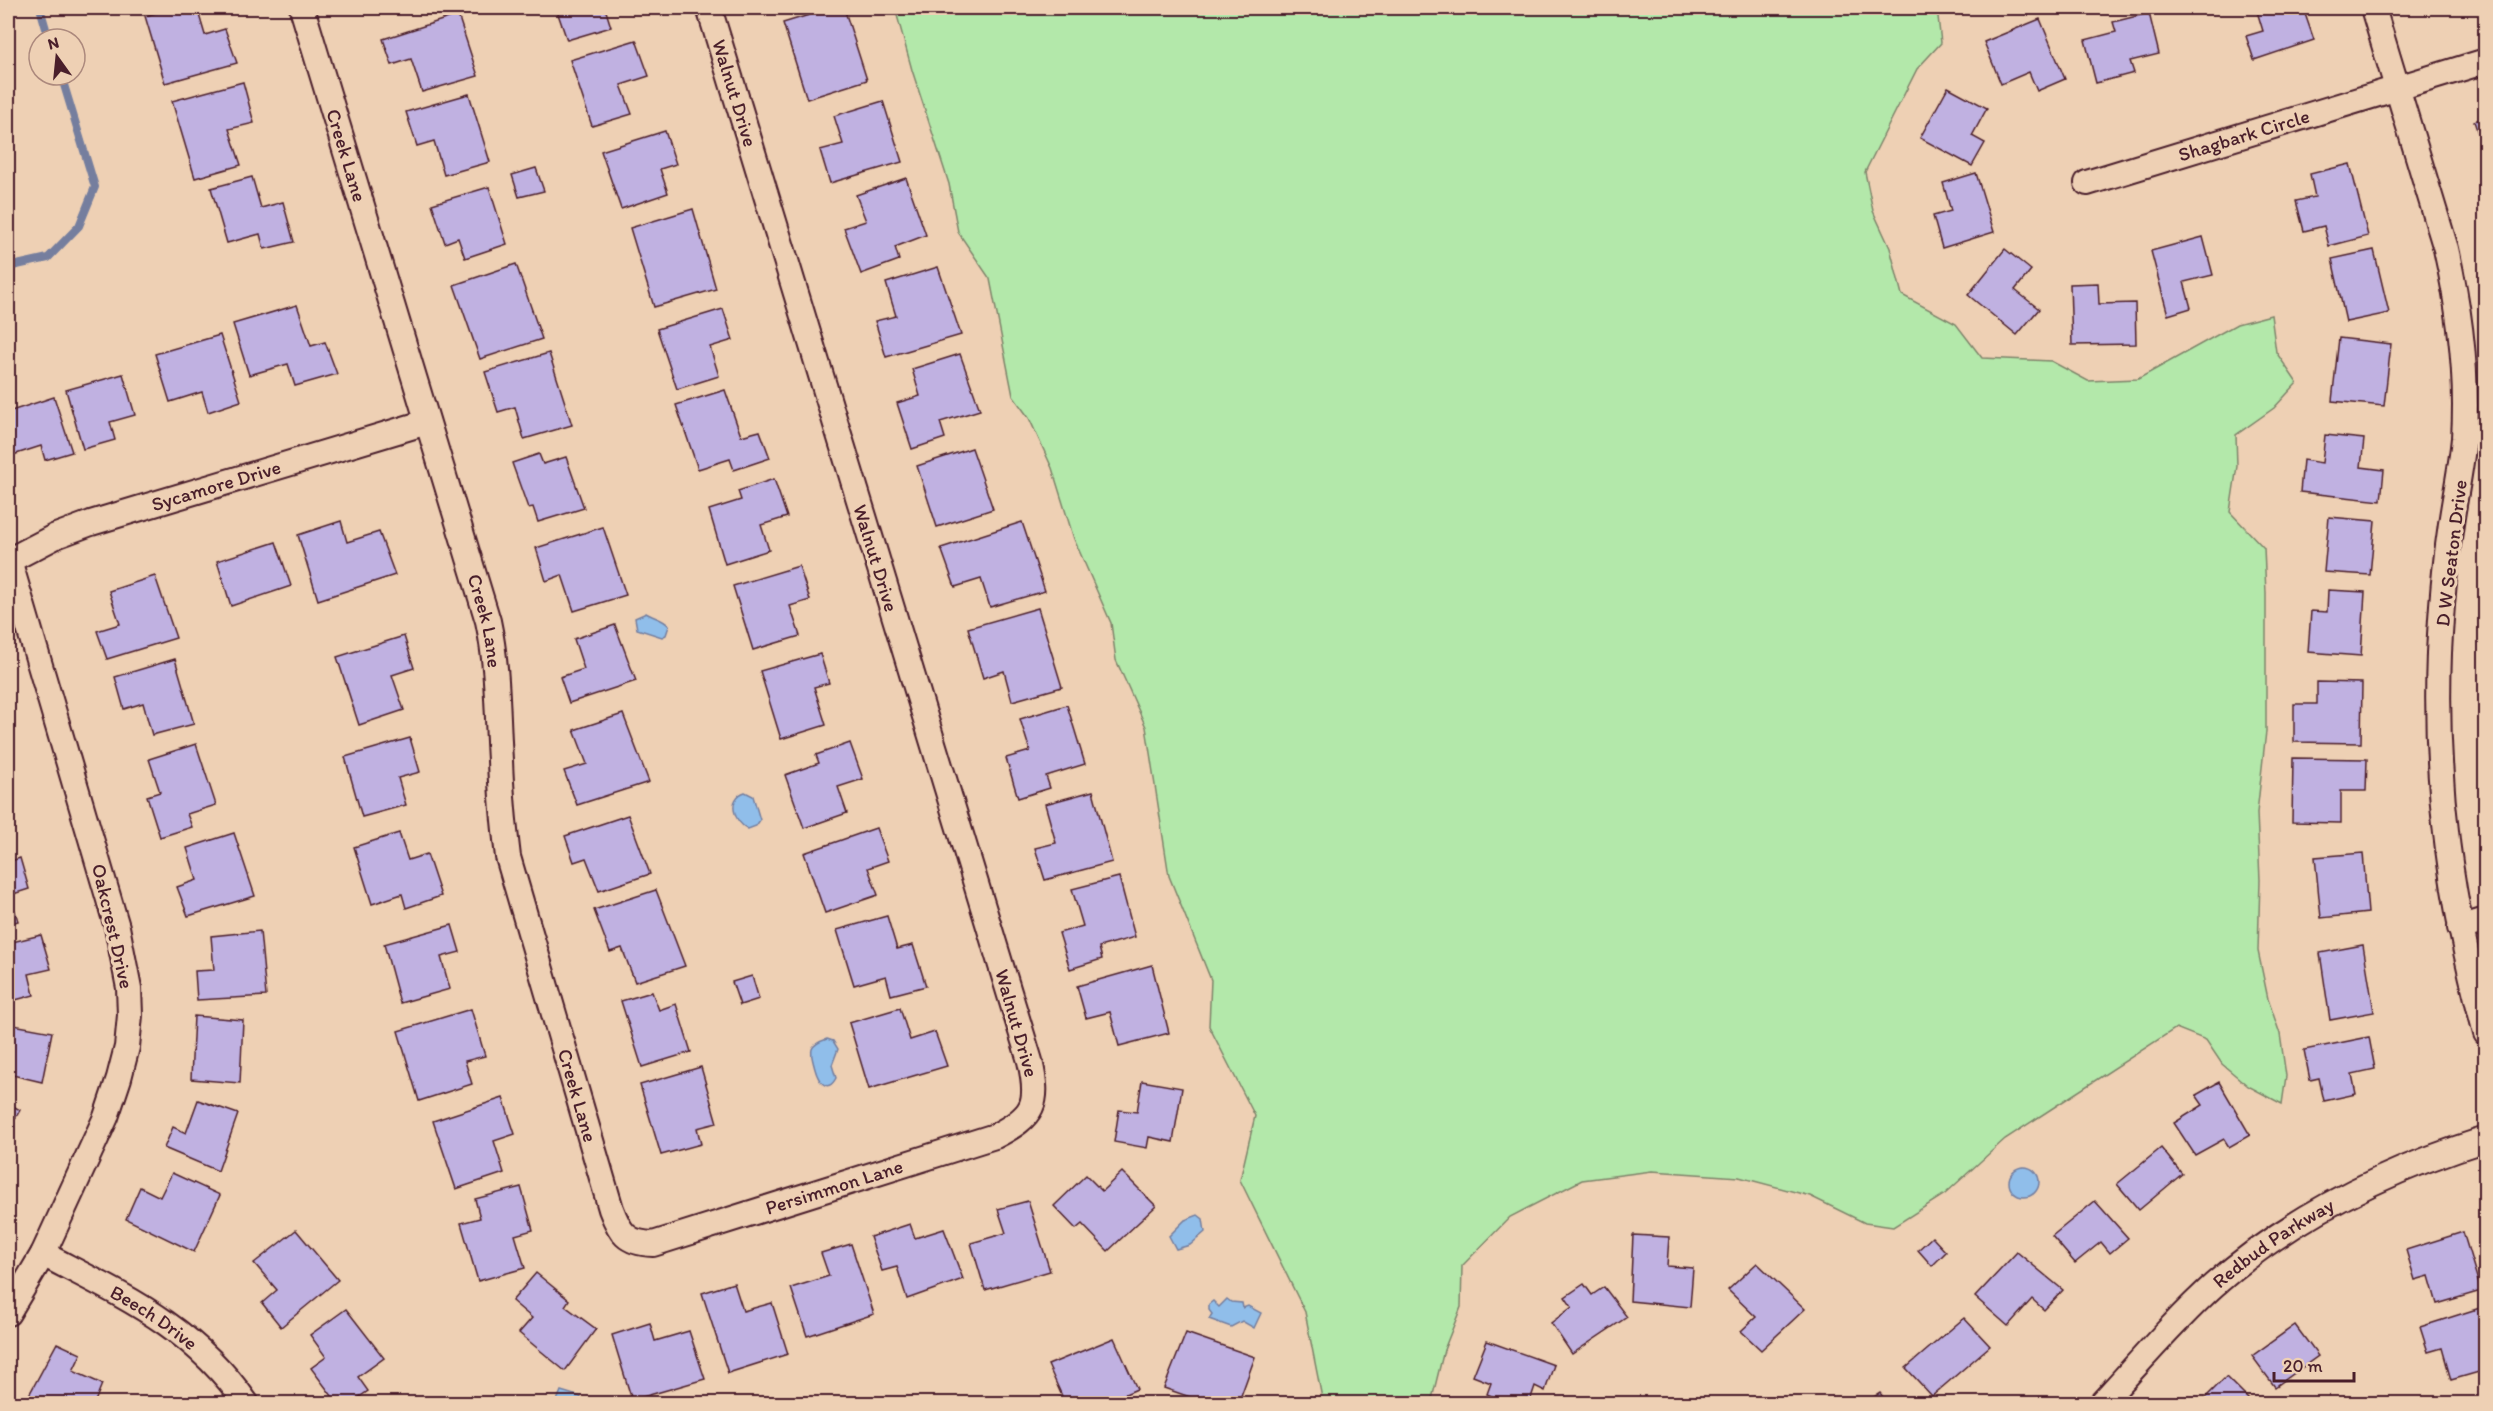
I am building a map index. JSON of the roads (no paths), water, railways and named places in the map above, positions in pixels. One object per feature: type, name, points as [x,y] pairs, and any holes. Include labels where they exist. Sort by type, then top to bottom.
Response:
[{"type":"street","name":"Creek Lane","points":[[302,8],[494,648],[502,811],[508,857],[610,1209],[617,1226],[629,1240]]},
{"type":"street","name":"Walnut Drive","points":[[708,8],[1030,1061],[1036,1086],[1032,1109]]},
{"type":"street","name":"D W Seaton Drive","points":[[2373,8],[2446,249],[2454,284],[2463,353],[2464,436],[2460,481],[2450,530],[2442,605],[2438,725],[2443,824],[2450,878],[2486,1033]]},
{"type":"street","name":"Shagbark Circle","points":[[2087,183],[2397,86],[2486,61]]},
{"type":"street","name":"Sycamore Drive","points":[[8,560],[56,536],[91,523],[428,422]]},
{"type":"street","name":"Oakcrest Drive","points":[[8,560],[117,927],[130,997],[127,1047],[106,1117],[42,1254],[8,1313]]},
{"type":"street","points":[[2460,928],[2486,920]]},
{"type":"street","name":"Persimmon Lane","points":[[629,1240],[653,1244],[671,1239],[984,1140],[1015,1126],[1032,1109]]},
{"type":"street","name":"Redbud Parkway","points":[[2101,1404],[2214,1286],[2261,1248],[2345,1195],[2449,1151],[2486,1139]]},
{"type":"street","name":"Beech Drive","points":[[42,1254],[131,1301],[184,1334],[215,1364],[247,1404]]},
{"type":"water","points":[[646,613],[669,626],[666,635],[662,637],[637,629],[635,618]]},
{"type":"water","points":[[745,792],[753,796],[760,820],[756,826],[748,829],[739,821],[734,810],[736,799]]},
{"type":"water","points":[[827,1039],[833,1041],[838,1049],[832,1065],[836,1078],[833,1083],[826,1086],[818,1077],[812,1051],[816,1044]]},
{"type":"water","points":[[2024,1167],[2035,1171],[2039,1182],[2035,1193],[2024,1197],[2013,1193],[2009,1182],[2013,1171]]},
{"type":"water","points":[[1198,1215],[1203,1219],[1205,1232],[1190,1245],[1176,1249],[1169,1236],[1185,1220]]},
{"type":"water","points":[[1227,1299],[1231,1302],[1242,1303],[1243,1308],[1248,1306],[1261,1313],[1254,1328],[1242,1321],[1231,1327],[1209,1319],[1212,1314],[1209,1304],[1213,1301],[1219,1307]]},
{"type":"water","points":[[561,1391],[581,1397],[579,1403],[556,1403]]},
{"type":"waterway","points":[[40,8],[46,27]]},
{"type":"waterway","points":[[8,267],[48,258],[79,226],[95,187],[65,87]]}]
